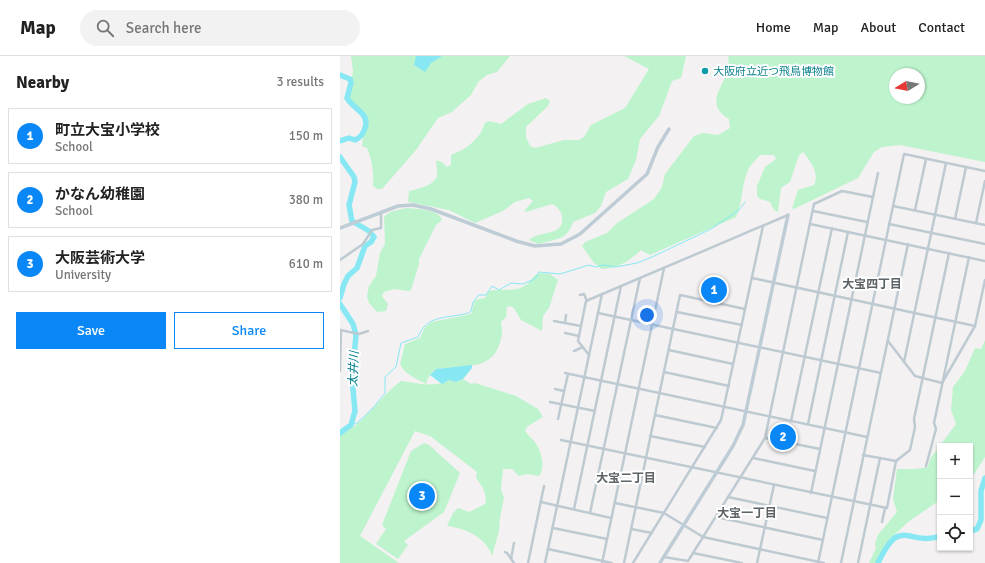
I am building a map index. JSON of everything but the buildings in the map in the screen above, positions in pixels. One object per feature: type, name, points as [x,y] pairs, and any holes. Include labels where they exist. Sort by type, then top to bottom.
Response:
[{"type":"street","points":[[340,228],[398,206],[413,204],[526,244],[542,246],[562,244],[580,234],[647,174],[662,140],[669,129]]},
{"type":"street","points":[[818,562],[904,154],[985,171]]},
{"type":"street","points":[[915,210],[926,159]]},
{"type":"street","points":[[904,362],[946,163]]},
{"type":"street","points":[[955,219],[966,167]]},
{"type":"street","points":[[811,492],[878,173]]},
{"type":"street","points":[[976,223],[985,181]]},
{"type":"street","points":[[664,557],[688,561],[765,438],[814,204],[842,191],[873,197]]},
{"type":"street","points":[[893,206],[985,225]]},
{"type":"street","points":[[813,211],[868,222]]},
{"type":"street","points":[[340,260],[363,244],[372,230],[381,228],[381,212]]},
{"type":"street","points":[[587,300],[788,215]]},
{"type":"street","points":[[660,563],[738,437],[747,412],[788,215]]},
{"type":"street","points":[[810,224],[985,261]]},
{"type":"street","points":[[889,224],[985,244]]},
{"type":"street","points":[[633,563],[718,428],[729,386],[763,226]]},
{"type":"street","points":[[791,421],[832,228]]},
{"type":"street","points":[[808,424],[848,232]]},
{"type":"street","points":[[841,563],[908,244]]},
{"type":"street","points":[[882,522],[885,508],[887,508],[896,461],[910,450],[922,378],[949,253]]},
{"type":"street","points":[[926,466],[936,429],[934,423],[969,257]]},
{"type":"street","points":[[602,562],[664,268]]},
{"type":"street","points":[[590,513],[640,278]]},
{"type":"street","points":[[752,278],[975,326]]},
{"type":"street","points":[[942,383],[975,326],[985,280]]},
{"type":"street","points":[[574,509],[621,286]]},
{"type":"street","points":[[580,295],[584,294],[587,300],[578,341],[589,355]]},
{"type":"street","points":[[545,563],[602,294]]},
{"type":"street","points":[[624,563],[680,295],[745,309]]},
{"type":"street","points":[[677,312],[742,325]]},
{"type":"street","points":[[598,313],[881,373]]},
{"type":"street","points":[[565,323],[566,315]]},
{"type":"street","points":[[554,321],[581,326]]},
{"type":"street","points":[[340,371],[341,330],[359,334],[368,331]]},
{"type":"street","points":[[565,333],[579,336]]},
{"type":"street","points":[[888,340],[915,376],[942,383]]},
{"type":"street","points":[[574,351],[583,347]]},
{"type":"street","points":[[669,350],[733,364]]},
{"type":"street","points":[[664,372],[729,386]]},
{"type":"street","points":[[558,419],[566,373],[867,437]]},
{"type":"street","points":[[555,389],[564,390]]},
{"type":"street","points":[[550,402],[595,411]]},
{"type":"street","points":[[655,415],[718,428]]},
{"type":"street","points":[[650,436],[705,447]]},
{"type":"street","points":[[765,438],[820,449]]},
{"type":"street","points":[[561,440],[885,508]]},
{"type":"street","points":[[863,455],[896,461]]},
{"type":"street","points":[[753,458],[815,471]]},
{"type":"street","points":[[858,563],[880,458]]},
{"type":"street","points":[[757,563],[774,485]]},
{"type":"street","points":[[528,563],[544,486]]},
{"type":"street","points":[[728,497],[827,518]]},
{"type":"street","points":[[541,502],[611,518]]},
{"type":"street","points":[[615,503],[664,513],[703,537],[824,563]]},
{"type":"street","points":[[716,517],[823,540]]},
{"type":"street","points":[[553,528],[607,539]]},
{"type":"street","points":[[631,529],[652,533]]},
{"type":"street","points":[[511,559],[514,543]]},
{"type":"street","points":[[548,549],[612,563]]},
{"type":"street","points":[[505,552],[514,563]]},
{"type":"street","points":[[693,553],[742,563]]},
{"type":"street","points":[[714,563],[715,558]]},
{"type":"green space","points":[[351,56],[510,56],[497,72],[487,75],[478,82],[471,95],[452,112],[438,118],[416,150],[382,189],[377,189],[373,186],[372,167],[369,153],[367,148],[362,146],[364,127],[361,113],[355,109],[349,101],[353,71]]},
{"type":"green space","points":[[624,56],[686,56],[681,78],[672,81],[659,116],[640,139],[636,160],[628,179],[606,192],[601,206],[595,213],[573,222],[564,236],[538,244],[529,240],[533,237],[556,230],[562,223],[562,216],[561,212],[556,206],[552,204],[526,212],[524,211],[533,201],[529,198],[515,202],[503,211],[475,223],[449,210],[408,202],[409,191],[426,186],[436,178],[436,161],[440,161],[447,167],[451,165],[451,155],[472,143],[480,134],[485,123],[489,121],[501,124],[528,104],[546,98],[550,101],[548,106],[526,127],[526,137],[530,146],[535,148],[564,140],[579,140],[584,137],[591,125],[625,108],[649,69]]},
{"type":"green space","points":[[728,56],[985,56],[985,162],[900,145],[882,147],[874,152],[858,178],[794,209],[792,208],[798,190],[814,185],[816,181],[813,167],[803,152],[799,155],[790,182],[781,188],[778,212],[774,210],[770,202],[760,199],[757,196],[757,186],[765,167],[776,159],[774,155],[760,155],[748,170],[736,217],[650,255],[641,250],[623,263],[608,269],[602,269],[594,263],[582,246],[585,242],[607,233],[617,223],[654,199],[662,187],[665,174],[694,136],[703,133],[718,135],[730,128],[729,119],[720,112],[717,105],[719,90],[726,74]]},
{"type":"green space","points":[[406,208],[421,209],[432,212],[440,216],[442,220],[436,225],[419,259],[419,264],[411,290],[394,289],[384,292],[382,296],[388,304],[386,311],[377,312],[369,303],[367,296],[369,286],[376,276],[380,253],[385,244],[384,217],[390,212]]},
{"type":"green space","points":[[540,273],[550,274],[558,280],[549,308],[543,316],[542,331],[521,320],[514,308],[510,306],[507,307],[506,317],[501,322],[502,336],[497,350],[492,357],[485,362],[469,366],[434,370],[428,378],[426,384],[411,376],[402,368],[400,364],[405,344],[420,338],[425,327],[432,322],[471,314],[475,300],[485,298],[489,291],[517,289],[528,283],[535,275]]},
{"type":"green space","points":[[985,340],[985,457],[973,474],[973,443],[942,443],[956,424],[951,410],[953,387],[965,371],[975,348],[981,349]]},
{"type":"green space","points":[[463,379],[471,384],[475,383],[516,396],[538,409],[543,417],[528,426],[525,430],[535,442],[541,454],[542,468],[539,476],[527,474],[519,476],[512,469],[503,469],[501,489],[504,498],[499,531],[492,556],[485,544],[468,531],[447,526],[453,513],[458,508],[469,512],[485,504],[486,497],[476,478],[477,472],[430,436],[415,431],[360,536],[399,563],[340,563],[340,435],[349,430],[365,417],[385,395],[401,381],[419,384],[437,384],[449,380],[456,382]]},
{"type":"green space","points":[[424,443],[429,445],[460,473],[444,512],[404,541],[408,545],[398,559],[376,544],[386,529],[382,525],[411,451]]},
{"type":"green space","points":[[937,450],[937,502],[908,522],[890,539],[875,563],[869,563],[876,548],[875,544],[878,535],[897,512],[893,499],[897,469],[916,469],[928,467],[930,459]]},
{"type":"water","points":[[416,56],[442,56],[431,63],[425,72],[414,65]]},
{"type":"water","points":[[472,365],[472,368],[463,379],[456,382],[449,380],[442,384],[430,375],[436,369]]},
{"type":"waterway","name":"太井川","points":[[340,75],[350,79],[351,83],[347,98],[363,115],[366,123],[362,135],[359,138],[355,140],[349,138],[340,141]]},
{"type":"waterway","name":"太井川","points":[[340,157],[354,177],[355,182],[349,205],[352,221],[369,231],[374,237],[371,242],[365,246],[357,268],[348,276],[340,298]]},
{"type":"waterway","points":[[352,423],[356,424],[372,409],[385,393],[385,377],[396,367],[401,343],[418,337],[427,324],[432,321],[468,313],[471,311],[473,302],[479,295],[486,295],[492,286],[499,290],[511,283],[523,284],[535,279],[539,272],[560,274],[589,265],[596,267],[603,265],[616,267],[637,263],[711,229],[739,210],[745,202]]},
{"type":"waterway","name":"太井川","points":[[340,304],[353,324],[356,335],[352,378],[355,411],[351,425],[340,433]]},
{"type":"waterway","points":[[973,530],[977,529],[981,520],[981,491],[985,478]]},
{"type":"waterway","points":[[878,563],[886,548],[899,536],[906,535],[920,538],[937,537]]},
{"type":"place","name":"大阪府立近つ飛鳥博物館","points":[[705,71]]},
{"type":"place","name":"町立大宝小学校","points":[[714,290]]},
{"type":"place","name":"かなん幼稚園","points":[[783,437]]},
{"type":"place","name":"大阪芸術大学","points":[[422,496]]},
{"type":"district","name":"大宝四丁目","points":[[872,284]]},
{"type":"district","name":"大宝二丁目","points":[[626,478]]},
{"type":"district","name":"大宝一丁目","points":[[747,513]]}]
